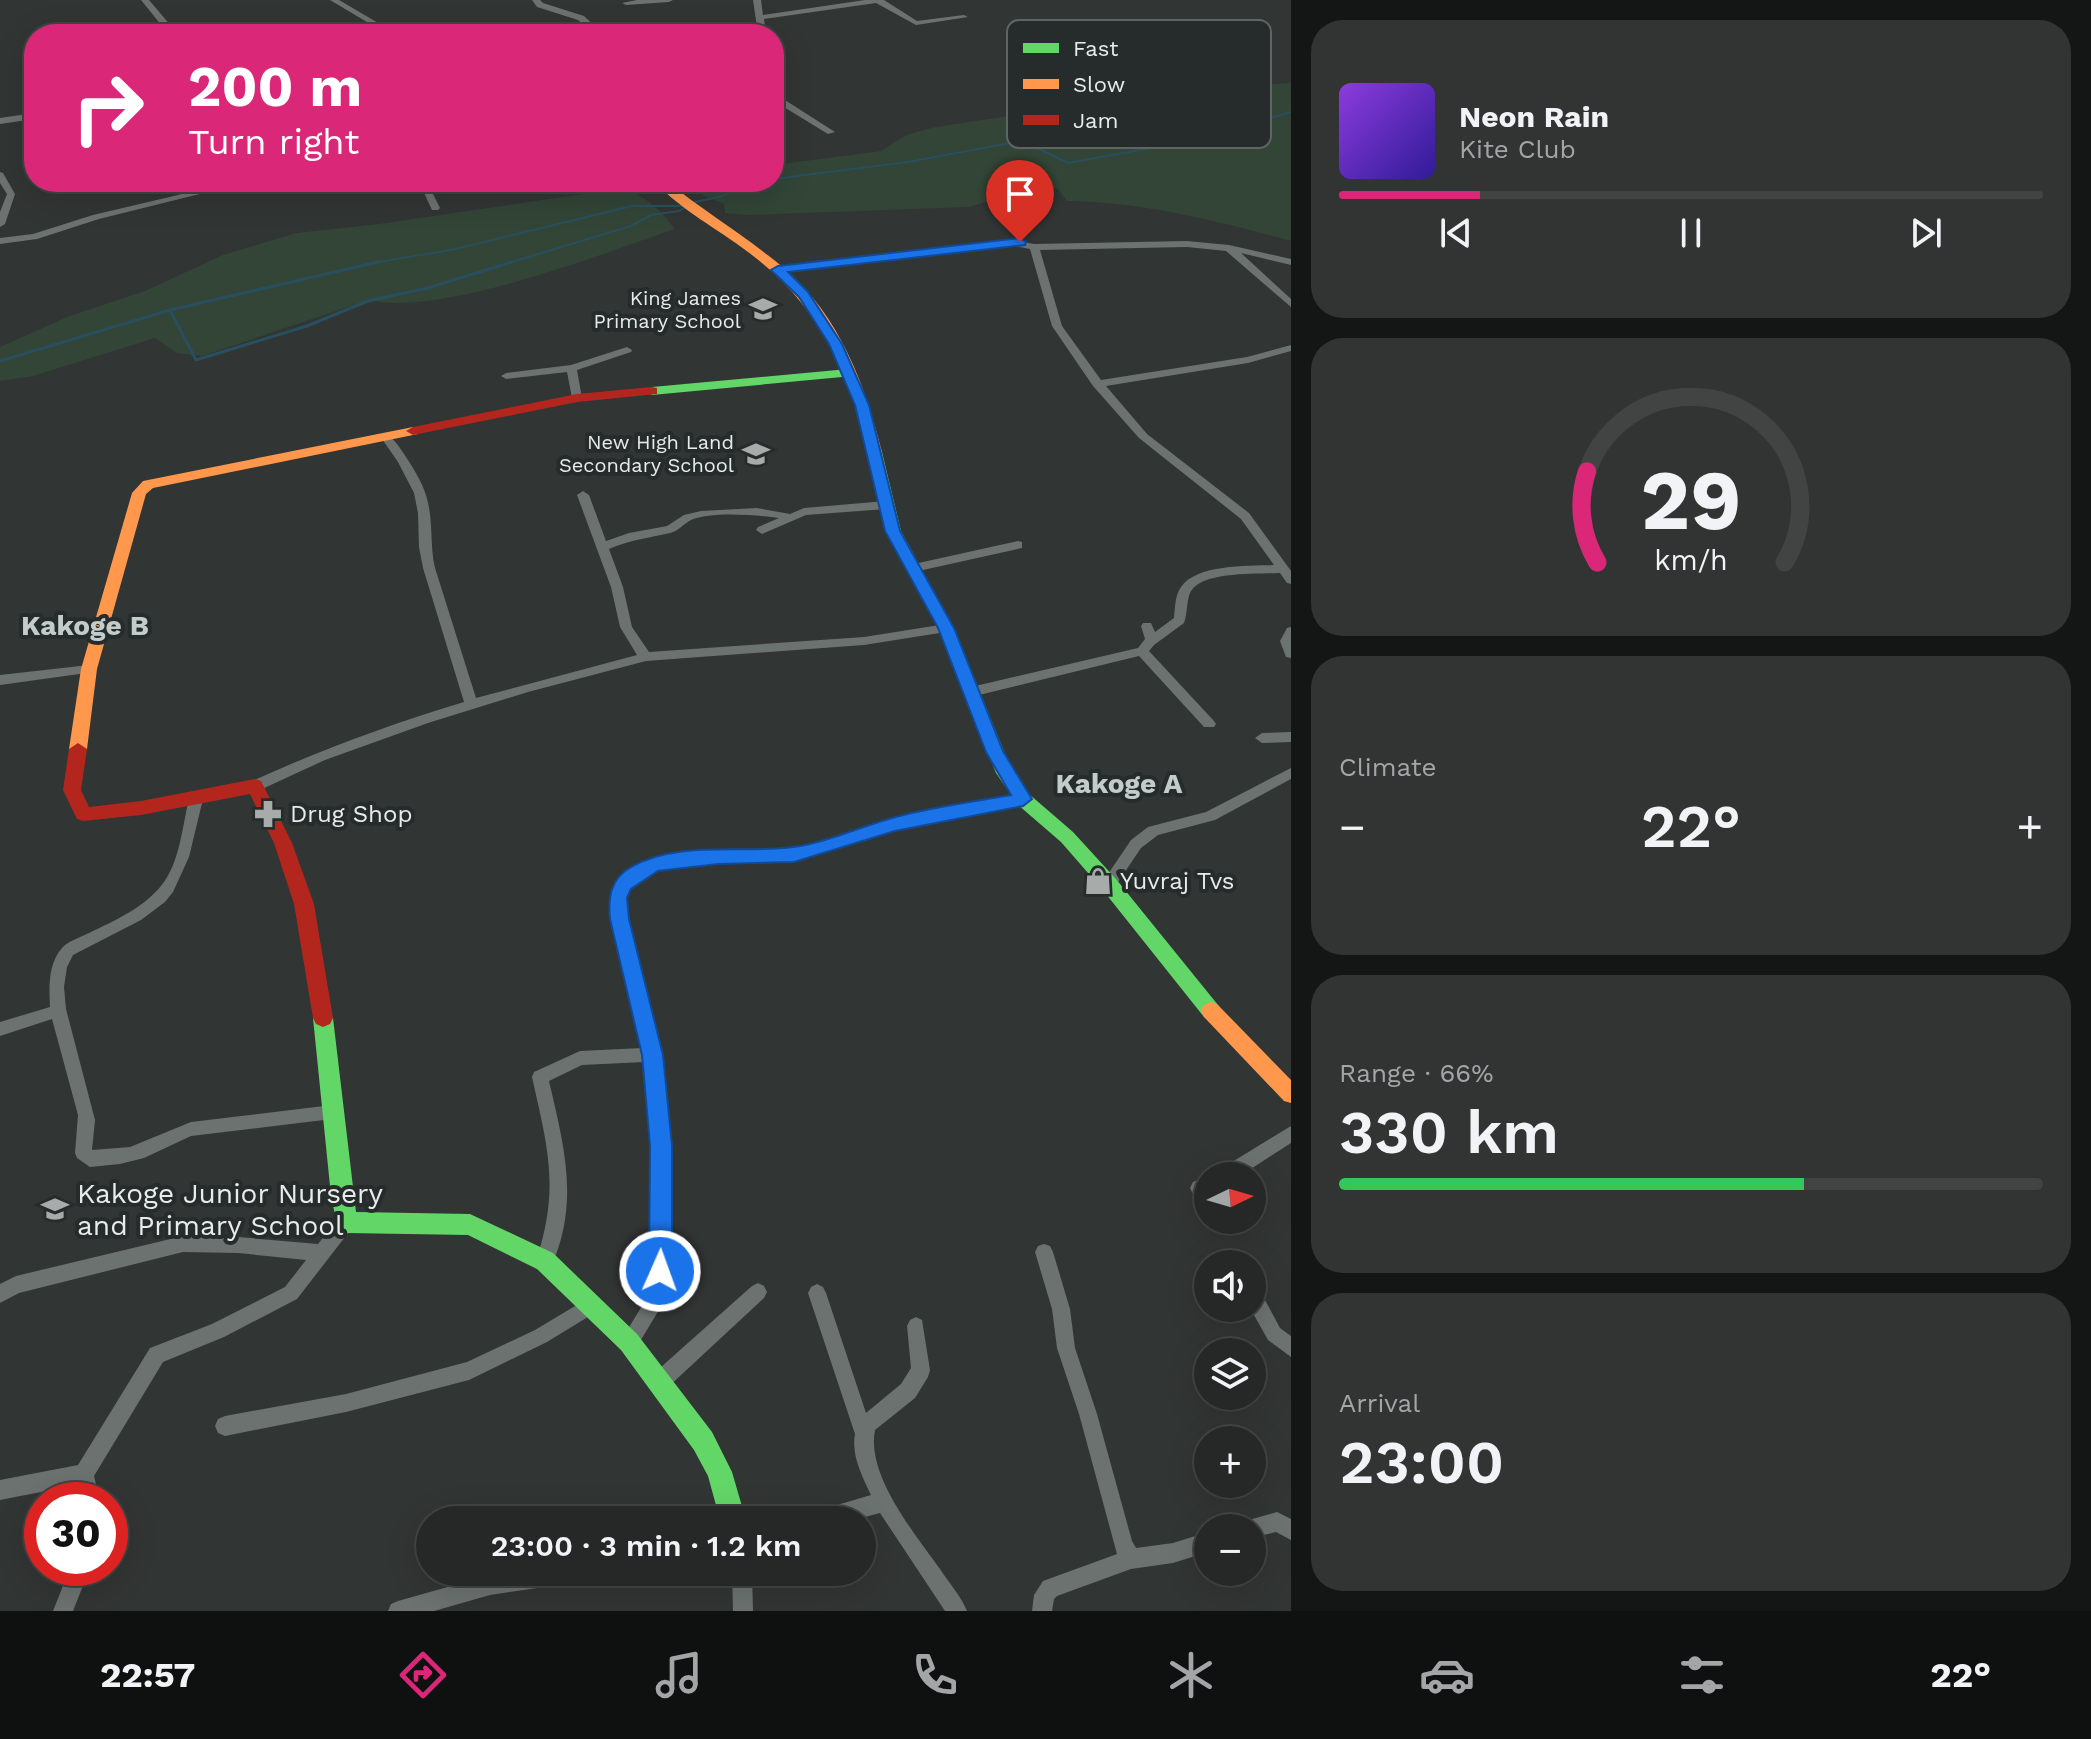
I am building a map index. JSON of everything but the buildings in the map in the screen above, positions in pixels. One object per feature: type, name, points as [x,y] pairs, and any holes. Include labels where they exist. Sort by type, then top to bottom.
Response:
[{"type":"street","points":[[145,0],[165,24]]},
{"type":"street","points":[[334,0],[376,24]]},
{"type":"street","points":[[536,0],[540,5],[590,24]]},
{"type":"street","points":[[626,3],[669,0]]},
{"type":"street","points":[[757,0],[760,24]]},
{"type":"street","points":[[758,18],[879,0],[916,23],[964,17]]},
{"type":"street","points":[[784,103],[831,132]]},
{"type":"street","points":[[0,121],[24,117]]},
{"type":"street","points":[[0,175],[11,194],[0,224]]},
{"type":"street","points":[[0,241],[34,237],[96,217],[202,192]]},
{"type":"street","points":[[428,192],[435,208]]},
{"type":"street","points":[[673,192],[709,222],[778,270],[804,295],[835,344],[865,418],[893,531],[946,628],[998,760],[1023,799],[1067,837],[1109,884],[1219,1022],[1259,1066],[1291,1094]]},
{"type":"street","points":[[778,270],[1020,242],[1034,247],[1187,244],[1229,248],[1291,262]]},
{"type":"street","points":[[1034,247],[1058,330],[1097,384],[1153,445],[1245,516],[1291,580]]},
{"type":"street","points":[[1229,248],[1246,267],[1291,304]]},
{"type":"street","points":[[1097,384],[1260,358],[1291,348]]},
{"type":"street","points":[[506,376],[572,368],[627,350]]},
{"type":"street","points":[[572,368],[577,398]]},
{"type":"street","points":[[848,373],[577,398],[148,484],[139,493],[89,669],[72,790],[83,814],[196,799],[255,786],[316,759],[472,705],[568,677],[613,669],[645,657],[803,646],[946,628]]},
{"type":"street","points":[[385,436],[395,448],[422,502],[422,535],[429,567],[456,662],[472,705]]},
{"type":"street","points":[[583,495],[603,547],[626,627],[645,657]]},
{"type":"street","points":[[762,530],[804,512],[886,505]]},
{"type":"street","points":[[603,547],[644,531],[671,529],[686,517],[698,515],[773,514],[791,518]]},
{"type":"street","points":[[914,568],[1018,545]]},
{"type":"street","points":[[971,692],[1146,646],[1180,620],[1185,591],[1192,582],[1218,574],[1282,569]]},
{"type":"street","points":[[1147,626],[1146,646],[1209,724]]},
{"type":"street","points":[[1291,631],[1286,641],[1291,654]]},
{"type":"street","points":[[0,680],[89,669]]},
{"type":"street","points":[[1262,738],[1291,737]]},
{"type":"street","points":[[1109,884],[1136,844],[1153,831],[1210,816],[1291,773]]},
{"type":"street","points":[[86,1482],[84,1474],[157,1355],[218,1331],[291,1293],[346,1222],[332,1112],[332,1071],[304,904],[283,843],[255,786]]},
{"type":"street","points":[[196,799],[178,870],[169,888],[142,910],[68,951],[59,969],[58,1011],[86,1114],[83,1153],[90,1159],[132,1154],[171,1133],[332,1112]]},
{"type":"street","points":[[629,1342],[653,1304],[660,1271],[661,1146],[652,1055],[617,907],[623,885],[634,874],[655,864],[676,860],[794,855],[895,824],[1023,799]]},
{"type":"street","points":[[0,1029],[58,1011]]},
{"type":"street","points":[[545,1261],[555,1235],[561,1168],[540,1077],[580,1058],[652,1055]]},
{"type":"street","points":[[1247,1162],[1291,1134]]},
{"type":"street","points":[[346,1222],[358,1225],[470,1225],[545,1261],[629,1342],[659,1382],[713,1459],[728,1506]]},
{"type":"street","points":[[0,1294],[16,1285],[183,1244],[238,1245],[321,1253]]},
{"type":"street","points":[[1044,1252],[1061,1309],[1072,1368],[1088,1414],[1123,1544],[1131,1559]]},
{"type":"street","points":[[659,1382],[758,1292]]},
{"type":"street","points":[[817,1293],[863,1431],[864,1453],[882,1502],[957,1611]]},
{"type":"street","points":[[225,1426],[346,1403],[469,1371],[541,1336],[590,1306]]},
{"type":"street","points":[[1266,1319],[1274,1334],[1291,1348]]},
{"type":"street","points":[[863,1431],[908,1391],[921,1370],[916,1326]]},
{"type":"street","points":[[0,1490],[84,1474]]},
{"type":"street","points":[[868,1506],[882,1502]]},
{"type":"street","points":[[1266,1525],[1277,1522],[1291,1530]]},
{"type":"street","points":[[1042,1611],[1044,1595],[1050,1588],[1131,1559],[1194,1546]]},
{"type":"street","points":[[63,1611],[73,1586]]},
{"type":"street","points":[[398,1611],[486,1586]]},
{"type":"street","points":[[742,1586],[743,1611]]},
{"type":"green space","points":[[1291,83],[1291,241],[1152,209],[1067,201],[1057,188],[1006,196],[969,207],[748,215],[725,213],[724,204],[702,195],[707,192],[784,192],[784,164],[881,151],[906,135],[935,127],[1007,116],[1007,148],[1271,148],[1271,84]]},
{"type":"green space","points":[[597,192],[632,192],[652,205],[675,229],[565,267],[478,292],[400,303],[369,300],[202,356],[177,353],[155,338],[33,376],[0,381],[0,347],[67,317],[145,291],[223,255],[296,233]]},
{"type":"waterway","points":[[1271,118],[1291,112]]},
{"type":"waterway","points":[[784,178],[908,162],[1007,144]]},
{"type":"waterway","points":[[1037,148],[1068,163],[1151,148]]},
{"type":"waterway","points":[[505,264],[631,226],[651,215],[679,211],[695,202],[730,192]]},
{"type":"waterway","points":[[378,262],[451,250],[632,206],[684,206]]},
{"type":"waterway","points":[[170,310],[378,262]]},
{"type":"waterway","points":[[366,264],[378,262]]},
{"type":"waterway","points":[[170,310],[196,360],[307,326],[368,301],[428,288],[512,262]]},
{"type":"waterway","points":[[0,361],[170,310]]},
{"type":"traffic: fast","points":[[652,391],[848,373]]},
{"type":"traffic: fast","points":[[875,452],[893,531],[946,628],[1002,768],[1023,799],[1067,837],[1109,884],[1211,1011]]},
{"type":"traffic: fast","points":[[323,1018],[346,1222],[470,1225],[545,1261],[629,1342],[703,1441],[719,1472],[729,1506]]},
{"type":"traffic: slow","points":[[674,192],[768,262],[801,291],[830,332],[842,356],[862,404],[875,452]]},
{"type":"traffic: slow","points":[[78,749],[89,669],[139,493],[148,484],[413,431]]},
{"type":"traffic: slow","points":[[1211,1011],[1291,1094]]},
{"type":"traffic: jam","points":[[413,431],[577,398],[652,391]]},
{"type":"traffic: jam","points":[[78,749],[72,790],[83,814],[141,808],[255,786],[283,843],[304,904],[323,1018]]},
{"type":"place","name":"King James Primary School","points":[[763,309]]},
{"type":"place","name":"New High Land Secondary School","points":[[756,454]]},
{"type":"place","name":"Drug Shop","points":[[268,814]]},
{"type":"place","name":"Yuvraj Tvs","points":[[1098,881]]},
{"type":"place","name":"Kakoge Junior Nursery and Primary School","points":[[55,1209]]},
{"type":"district","name":"Kakoge B","points":[[85,625]]},
{"type":"district","name":"Kakoge A","points":[[1119,783]]},
{"type":"route","points":[[660,1271],[661,1146],[652,1055],[617,907],[623,885],[634,874],[655,864],[718,857],[794,855],[895,824],[1001,806],[1023,799],[994,752],[946,628],[893,531],[873,444],[853,381],[815,311],[804,295],[778,270],[1020,242]]}]
